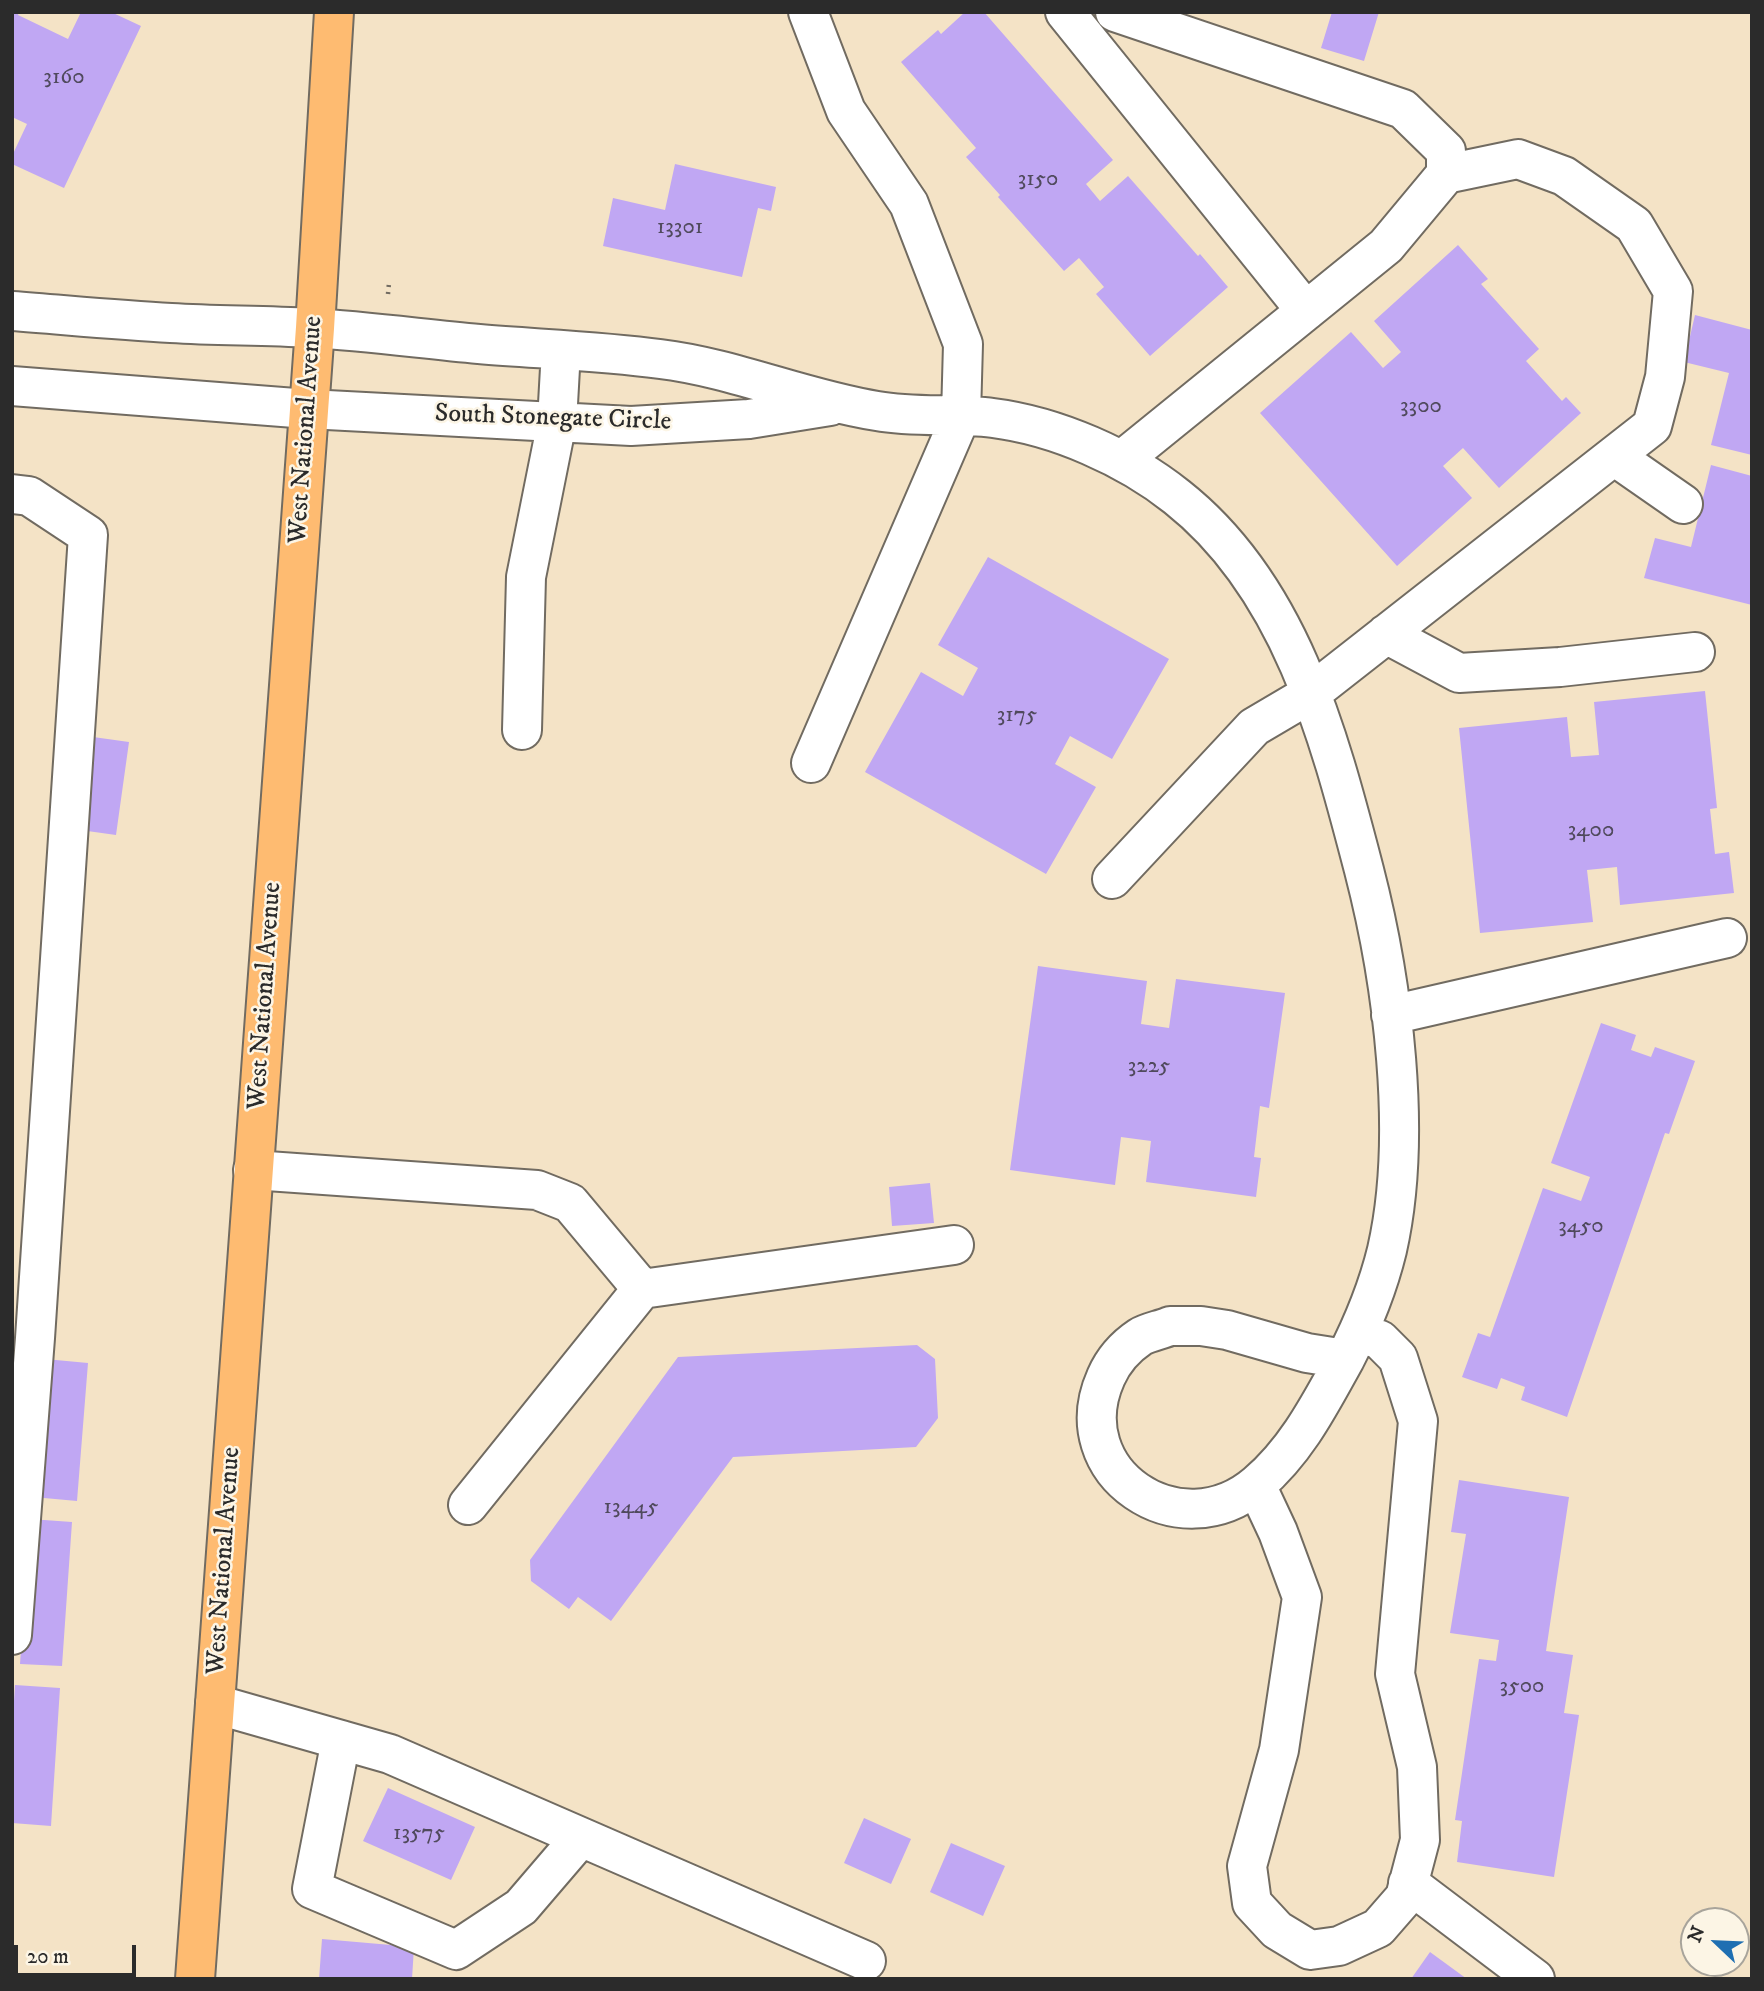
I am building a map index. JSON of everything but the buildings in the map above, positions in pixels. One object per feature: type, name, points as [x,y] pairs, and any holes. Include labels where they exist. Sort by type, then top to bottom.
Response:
[{"type":"main road","name":"West National Avenue","points":[[195,1979],[315,328],[334,12]]},
{"type":"street","points":[[808,12],[846,111],[909,204],[963,344],[961,416],[811,763]]},
{"type":"street","points":[[1065,12],[1306,311]]},
{"type":"street","points":[[1115,12],[1403,109],[1446,151],[1446,174]]},
{"type":"street","points":[[1112,879],[1254,727],[1310,694],[1652,426],[1665,377],[1673,291],[1634,225],[1564,176],[1518,159],[1446,174],[1386,246],[1122,460]]},
{"type":"street","name":"South Stonegate Circle","points":[[12,311],[175,323],[315,328],[661,359],[726,371],[839,404],[883,412],[995,418],[1058,433],[1122,460],[1177,496],[1219,535],[1254,579],[1290,642],[1335,760],[1377,918],[1391,1015],[1399,1100],[1399,1157],[1387,1249],[1376,1289],[1352,1345],[1309,1425],[1286,1456],[1256,1485],[1234,1500],[1206,1509],[1170,1507],[1128,1487],[1116,1473],[1100,1445],[1096,1429],[1098,1395],[1113,1362],[1140,1337],[1170,1326],[1201,1326],[1227,1330],[1307,1353],[1352,1345]]},
{"type":"street","points":[[522,730],[526,577],[557,422],[561,350]]},
{"type":"street","name":"South Stonegate Circle","points":[[12,386],[308,410],[631,426],[749,419],[839,404]]},
{"type":"street","points":[[1614,456],[1683,504]]},
{"type":"street","points":[[12,494],[29,496],[88,535],[27,1234],[12,1635]]},
{"type":"street","points":[[1386,634],[1459,673],[1560,667],[1695,652]]},
{"type":"street","points":[[1391,1015],[1727,938]]},
{"type":"street","points":[[253,1170],[537,1190],[570,1203],[642,1289]]},
{"type":"street","points":[[468,1505],[642,1289],[954,1245]]},
{"type":"street","points":[[1256,1485],[1278,1532],[1302,1597],[1279,1750],[1247,1866],[1252,1903],[1305,1964],[1377,1928],[1405,1897],[1420,1840],[1417,1767],[1395,1674],[1418,1421],[1398,1358],[1380,1340],[1352,1345]]},
{"type":"street","points":[[215,1704],[390,1754],[866,1961]]},
{"type":"street","points":[[341,1740],[312,1889],[456,1950],[521,1907],[581,1837]]},
{"type":"street","points":[[1408,1883],[1535,1979]]}]
